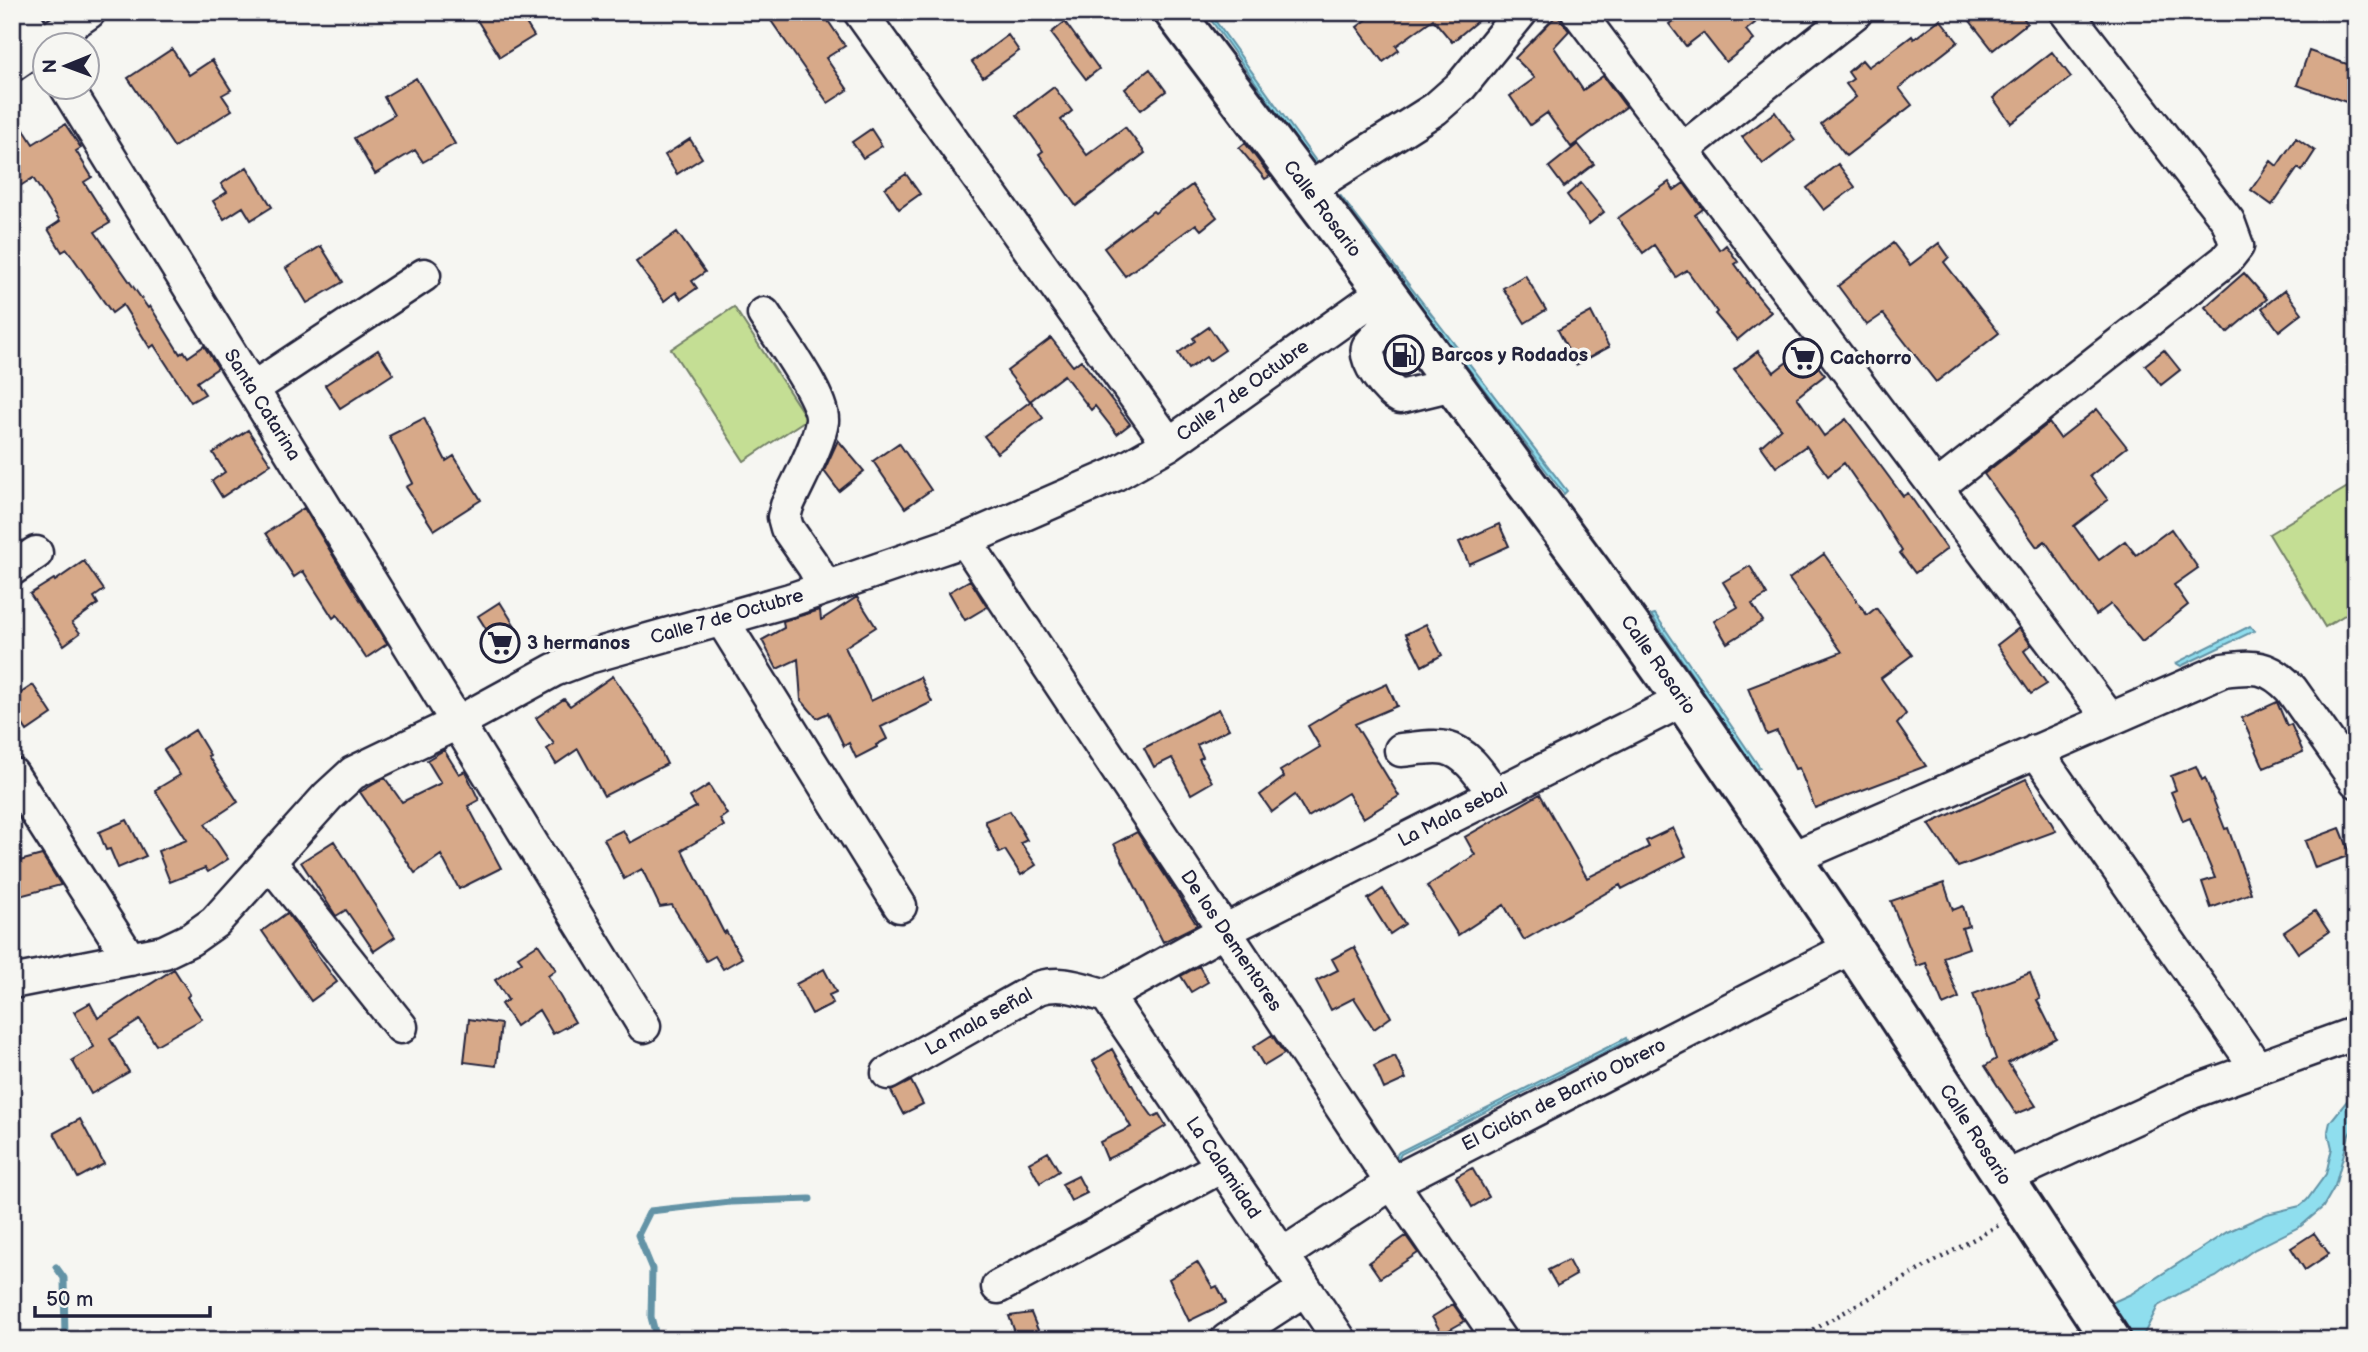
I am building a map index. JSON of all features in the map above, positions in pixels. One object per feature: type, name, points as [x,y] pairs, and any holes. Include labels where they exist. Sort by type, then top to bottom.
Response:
[{"type":"main road","name":"Calle Rosario","points":[[1174,12],[1453,384],[1683,700],[1852,947],[2111,1340]]},
{"type":"street","points":[[20,12],[32,32]]},
{"type":"street","points":[[64,32],[89,12]]},
{"type":"street","points":[[860,12],[1169,444]]},
{"type":"street","points":[[1307,190],[1435,109],[1461,86],[1521,12]]},
{"type":"street","points":[[1578,12],[2110,719]]},
{"type":"street","points":[[1682,150],[1856,12]]},
{"type":"street","points":[[1936,488],[2225,260],[2236,246],[2228,221],[2066,12]]},
{"type":"street","points":[[12,65],[32,55]]},
{"type":"street","name":"Santa Catarina","points":[[76,102],[644,1026]]},
{"type":"street","points":[[252,388],[424,275]]},
{"type":"street","points":[[1391,301],[1368,346],[1368,361],[1393,394],[1400,397],[1453,384]]},
{"type":"street","name":"Calle 7 de Octubre","points":[[12,982],[164,952],[191,939],[215,922],[340,783],[353,773],[576,661],[825,588],[965,540],[1114,475],[1169,444],[1391,301]]},
{"type":"street","points":[[764,314],[819,401],[822,419],[819,434],[784,517],[787,528],[825,588]]},
{"type":"street","name":"De los Dementores","points":[[965,540],[1392,1184],[1500,1340]]},
{"type":"street","points":[[722,620],[900,906]]},
{"type":"street","points":[[1790,859],[2223,670],[2250,667],[2268,670],[2291,689],[2356,781]]},
{"type":"street","name":"La Mala sebal","points":[[1224,931],[1683,700]]},
{"type":"street","points":[[1401,750],[1434,747],[1456,752],[1477,769],[1494,794]]},
{"type":"street","points":[[2036,751],[2258,1068]]},
{"type":"street","points":[[12,774],[130,960]]},
{"type":"street","points":[[269,861],[401,1027]]},
{"type":"street","points":[[1107,996],[1224,931]]},
{"type":"street","name":"El Ciclón de Barrio Obrero","points":[[1282,1255],[1392,1184],[1852,947]]},
{"type":"street","name":"La mala señal","points":[[888,1073],[1038,988],[1063,984],[1107,996]]},
{"type":"street","name":"La Calamidad","points":[[1107,996],[1340,1340]]},
{"type":"street","points":[[2004,1178],[2192,1092],[2356,1033]]},
{"type":"street","points":[[998,1287],[1222,1166]]},
{"type":"street","points":[[1227,1340],[1305,1289]]},
{"type":"path","points":[[1796,1340],[1983,1235]]},
{"type":"green space","points":[[734,307],[807,419],[744,461],[671,349]]},
{"type":"green space","points":[[2356,482],[2356,608],[2325,627],[2269,534]]},
{"type":"water","points":[[1209,12],[1318,164],[1315,166],[1206,13]]},
{"type":"water","points":[[1340,195],[1567,491],[1564,494],[1337,197]]},
{"type":"water","points":[[1655,614],[1760,768],[1756,769],[1651,615]]},
{"type":"water","points":[[2250,626],[2254,631],[2181,666],[2176,663]]},
{"type":"water","points":[[1626,1038],[1627,1041],[1401,1154],[1394,1167],[1394,1158],[1399,1152]]},
{"type":"water","points":[[2356,1095],[2356,1123],[2349,1135],[2335,1186],[2323,1207],[2301,1226],[2255,1249],[2216,1277],[2158,1306],[2141,1340],[2135,1340],[2111,1303],[2131,1294],[2227,1232],[2267,1214],[2300,1206],[2326,1174],[2332,1148],[2328,1131],[2330,1122],[2351,1096]]},
{"type":"building","points":[[488,12],[519,12],[534,36],[500,57],[477,20]]},
{"type":"building","points":[[765,12],[822,12],[845,46],[826,58],[848,90],[828,103]]},
{"type":"building","points":[[1377,12],[1488,12],[1452,42],[1433,19],[1396,46],[1399,50],[1383,62],[1357,27]]},
{"type":"building","points":[[1684,12],[1746,12],[1755,23],[1746,30],[1754,40],[1726,62],[1703,33],[1686,46],[1669,24]]},
{"type":"building","points":[[1963,12],[2019,12],[2027,23],[1993,50]]},
{"type":"building","points":[[1557,15],[1569,31],[1554,47],[1583,90],[1603,76],[1626,107],[1571,147],[1547,113],[1530,125],[1510,96],[1535,78],[1515,58]]},
{"type":"building","points":[[1940,19],[1958,42],[1899,88],[1912,105],[1846,156],[1821,124],[1856,97],[1846,84],[1853,79],[1848,72],[1862,60],[1868,67],[1879,61]]},
{"type":"building","points":[[1065,22],[1099,69],[1086,79],[1051,33]]},
{"type":"building","points":[[1008,35],[1019,51],[983,77],[972,62]]},
{"type":"building","points":[[172,49],[189,75],[212,60],[231,90],[222,95],[232,110],[174,147],[128,78]]},
{"type":"building","points":[[2309,51],[2356,67],[2356,85],[2349,103],[2297,85]]},
{"type":"building","points":[[2052,52],[2071,77],[2011,123],[1993,98]]},
{"type":"building","points":[[1150,69],[1166,91],[1141,110],[1125,89]]},
{"type":"building","points":[[416,78],[455,144],[423,162],[415,150],[375,174],[354,138],[394,115],[384,97]]},
{"type":"building","points":[[1054,87],[1072,111],[1061,120],[1087,155],[1125,127],[1145,153],[1076,206],[1039,154],[1043,151],[1017,115]]},
{"type":"building","points":[[12,111],[33,144],[65,124],[81,148],[76,151],[92,177],[84,182],[110,223],[95,232],[148,308],[150,306],[180,354],[184,351],[188,357],[204,346],[218,368],[197,382],[205,394],[191,402],[154,345],[150,348],[123,305],[112,313],[67,249],[62,252],[48,229],[60,221],[33,178],[12,191]]},
{"type":"building","points":[[1775,112],[1795,140],[1763,164],[1742,137]]},
{"type":"building","points":[[871,129],[882,146],[863,158],[852,142]]},
{"type":"building","points":[[2296,138],[2315,151],[2302,171],[2298,168],[2272,205],[2251,190],[2271,161],[2277,166]]},
{"type":"building","points":[[690,139],[702,158],[677,174],[665,155]]},
{"type":"building","points":[[1245,143],[1270,176],[1265,179],[1239,148]]},
{"type":"building","points":[[1578,144],[1594,164],[1564,187],[1549,167]]},
{"type":"building","points":[[1838,164],[1855,187],[1824,210],[1807,188]]},
{"type":"building","points":[[247,167],[272,207],[251,220],[243,207],[224,219],[213,201],[227,192],[221,184]]},
{"type":"building","points":[[906,174],[920,194],[899,209],[885,188]]},
{"type":"building","points":[[1669,182],[1674,190],[1684,183],[1703,209],[1695,215],[1720,250],[1726,245],[1738,262],[1735,264],[1747,283],[1771,312],[1737,340],[1715,314],[1717,312],[1687,270],[1676,277],[1654,245],[1643,253],[1618,218]]},
{"type":"building","points":[[1581,183],[1604,212],[1589,224],[1567,195]]},
{"type":"building","points":[[1192,185],[1217,217],[1201,230],[1196,224],[1125,276],[1104,248]]},
{"type":"building","points":[[677,232],[705,272],[692,281],[697,288],[681,299],[676,292],[664,301],[636,262]]},
{"type":"building","points":[[1893,243],[1910,265],[1939,243],[1949,257],[1944,262],[1999,333],[1936,382],[1883,314],[1867,325],[1838,286]]},
{"type":"building","points":[[321,246],[343,282],[307,303],[286,268]]},
{"type":"building","points":[[2244,273],[2267,299],[2227,333],[2205,307]]},
{"type":"building","points":[[1525,275],[1546,310],[1525,323],[1503,288]]},
{"type":"building","points":[[2285,290],[2302,313],[2279,331],[2262,308]]},
{"type":"building","points":[[1591,312],[1609,347],[1576,365],[1558,330]]},
{"type":"building","points":[[1209,327],[1225,350],[1209,361],[1206,357],[1188,369],[1178,353]]},
{"type":"building","points":[[1051,338],[1073,366],[1081,360],[1130,424],[1117,434],[1095,406],[1091,410],[1064,375],[1030,401],[1007,371]]},
{"type":"building","points":[[1804,349],[1825,375],[1797,397],[1824,436],[1846,419],[1903,496],[1908,493],[1947,549],[1915,573],[1844,463],[1828,476],[1806,446],[1776,467],[1761,446],[1781,428],[1734,370],[1758,351],[1774,372]]},
{"type":"building","points":[[378,350],[393,374],[340,408],[325,385]]},
{"type":"building","points":[[2164,350],[2180,370],[2161,385],[2145,365]]},
{"type":"building","points":[[1031,401],[1043,418],[997,453],[984,436]]},
{"type":"building","points":[[2097,409],[2127,447],[2090,476],[2108,500],[2074,526],[2099,560],[2125,541],[2136,555],[2171,529],[2198,568],[2174,585],[2188,605],[2142,642],[2111,604],[2096,615],[2045,541],[2037,547],[1984,474],[2049,423],[2060,438]]},
{"type":"building","points":[[424,418],[446,461],[454,456],[481,500],[434,530],[406,487],[413,483],[389,436]]},
{"type":"building","points":[[248,430],[271,464],[222,497],[212,481],[225,472],[213,453]]},
{"type":"building","points":[[838,440],[864,471],[839,491],[824,471]]},
{"type":"building","points":[[899,443],[931,490],[905,508],[873,461]]},
{"type":"building","points":[[304,508],[387,644],[366,658],[337,615],[333,618],[303,571],[294,577],[266,533]]},
{"type":"building","points":[[1499,524],[1509,546],[1469,564],[1459,542]]},
{"type":"building","points":[[1824,554],[1867,615],[1876,608],[1912,655],[1881,678],[1906,714],[1897,724],[1926,766],[1815,808],[1799,768],[1795,769],[1777,731],[1767,735],[1748,688],[1842,652],[1789,579]]},
{"type":"building","points":[[84,561],[104,590],[94,597],[98,604],[72,623],[80,633],[64,645],[30,594]]},
{"type":"building","points":[[1750,566],[1767,595],[1752,604],[1763,621],[1727,643],[1714,621],[1738,607],[1723,582]]},
{"type":"building","points":[[970,580],[987,607],[965,620],[949,592]]},
{"type":"building","points":[[857,597],[876,627],[845,647],[871,701],[920,677],[932,702],[881,727],[887,739],[856,758],[849,743],[844,746],[828,713],[817,718],[801,700],[798,659],[777,669],[762,640],[784,628],[783,621],[820,610],[821,620]]},
{"type":"building","points":[[500,602],[515,626],[493,640],[478,616]]},
{"type":"building","points":[[1426,624],[1442,655],[1422,666],[1406,634]]},
{"type":"building","points":[[2019,628],[2031,645],[2024,651],[2047,684],[2031,694],[1997,645]]},
{"type":"building","points":[[613,676],[650,729],[667,764],[604,796],[578,749],[556,764],[547,749],[554,744],[536,718],[564,699],[570,706]]},
{"type":"building","points":[[1387,684],[1397,706],[1355,724],[1399,796],[1363,818],[1348,793],[1308,817],[1295,795],[1272,812],[1260,795],[1284,777],[1280,771],[1320,747],[1308,726],[1348,702]]},
{"type":"building","points":[[33,685],[52,714],[27,731],[12,708],[12,699]]},
{"type":"building","points":[[2277,702],[2287,726],[2291,724],[2303,752],[2264,768],[2242,718]]},
{"type":"building","points":[[1219,709],[1229,729],[1197,745],[1203,757],[1199,759],[1212,782],[1191,794],[1172,758],[1154,767],[1144,748]]},
{"type":"building","points":[[195,730],[210,755],[208,756],[238,802],[205,824],[228,859],[208,872],[205,868],[170,882],[158,851],[187,840],[155,790],[180,775],[164,750]]},
{"type":"building","points":[[444,750],[459,774],[465,771],[479,800],[468,806],[501,868],[459,889],[441,855],[415,873],[360,792],[385,778],[402,802],[441,783],[427,760]]},
{"type":"building","points":[[2196,766],[2202,780],[2205,778],[2225,829],[2228,828],[2251,893],[2211,908],[2202,882],[2215,878],[2190,818],[2183,821],[2171,792],[2176,790],[2171,776]]},
{"type":"building","points":[[2026,779],[2056,831],[1958,867],[1929,824]]},
{"type":"building","points":[[709,785],[727,814],[720,819],[724,826],[682,850],[724,933],[726,931],[742,958],[723,969],[715,956],[706,961],[672,905],[660,907],[642,869],[624,879],[604,839],[623,830],[630,843],[696,807],[690,797]]},
{"type":"building","points":[[1540,794],[1587,878],[1649,847],[1646,841],[1673,828],[1686,856],[1622,889],[1620,885],[1524,940],[1504,905],[1458,935],[1427,886],[1475,855],[1465,837]]},
{"type":"building","points":[[1010,811],[1027,840],[1021,843],[1036,865],[1021,875],[1005,850],[999,853],[985,821]]},
{"type":"building","points":[[127,820],[146,856],[118,868],[110,849],[106,850],[99,832]]},
{"type":"building","points":[[2340,828],[2351,855],[2315,868],[2305,841]]},
{"type":"building","points":[[1137,832],[1197,925],[1163,942],[1114,844]]},
{"type":"building","points":[[334,841],[395,937],[374,951],[346,910],[336,916],[301,862]]},
{"type":"building","points":[[42,855],[61,885],[12,898],[12,863]]},
{"type":"building","points":[[1944,883],[1953,910],[1963,906],[1969,926],[1962,928],[1969,948],[1943,957],[1959,998],[1943,1005],[1926,963],[1917,966],[1891,901]]},
{"type":"building","points":[[1383,889],[1405,924],[1390,934],[1368,899]]},
{"type":"building","points":[[2315,911],[2329,932],[2298,953],[2284,932]]},
{"type":"building","points":[[287,913],[337,982],[311,1001],[262,931]]},
{"type":"building","points":[[538,944],[556,970],[548,976],[575,1022],[553,1034],[539,1010],[516,1026],[501,1004],[508,1000],[495,980],[522,962],[518,957]]},
{"type":"building","points":[[1354,947],[1391,1017],[1374,1029],[1354,998],[1331,1010],[1316,981],[1338,970],[1332,959]]},
{"type":"building","points":[[1199,966],[1208,982],[1191,992],[1181,976]]},
{"type":"building","points":[[174,969],[190,994],[187,997],[202,1019],[156,1045],[140,1020],[110,1039],[129,1072],[91,1094],[72,1060],[94,1047],[74,1012],[90,1003],[98,1018]]},
{"type":"building","points":[[824,969],[836,992],[829,995],[833,1003],[812,1014],[796,984]]},
{"type":"building","points":[[2030,973],[2040,999],[2037,1000],[2056,1038],[2008,1063],[2036,1106],[2016,1114],[1985,1066],[1996,1059],[1973,994]]},
{"type":"building","points":[[469,1019],[501,1024],[496,1066],[464,1062]]},
{"type":"building","points":[[1272,1035],[1284,1054],[1264,1066],[1253,1047]]},
{"type":"building","points":[[1112,1049],[1140,1099],[1153,1117],[1159,1114],[1166,1126],[1107,1159],[1100,1142],[1131,1127],[1093,1061]]},
{"type":"building","points":[[1395,1056],[1406,1079],[1384,1089],[1374,1066]]},
{"type":"building","points":[[911,1081],[923,1104],[903,1114],[891,1091]]},
{"type":"building","points":[[80,1119],[104,1164],[78,1178],[54,1133]]},
{"type":"building","points":[[1048,1152],[1059,1171],[1040,1183],[1029,1163]]},
{"type":"building","points":[[1472,1168],[1489,1197],[1472,1207],[1456,1177]]},
{"type":"building","points":[[1078,1176],[1087,1193],[1071,1201],[1062,1184]]},
{"type":"building","points":[[2314,1233],[2329,1254],[2305,1270],[2291,1248]]},
{"type":"building","points":[[1406,1236],[1418,1253],[1380,1278],[1369,1262]]},
{"type":"building","points":[[1568,1260],[1576,1275],[1557,1286],[1548,1270]]},
{"type":"building","points":[[1197,1262],[1213,1288],[1217,1286],[1226,1303],[1189,1321],[1169,1279]]},
{"type":"building","points":[[1453,1304],[1465,1321],[1442,1334],[1432,1317]]},
{"type":"building","points":[[1031,1313],[1042,1340],[1018,1340],[1009,1316]]},
{"type":"waterway","points":[[657,1340],[651,1317],[652,1269],[638,1235],[650,1211],[730,1202],[810,1199]]},
{"type":"waterway","points":[[56,1267],[64,1278],[65,1340]]},
{"type":"place","name":"Barcos y Rodados","points":[[1404,355]]},
{"type":"place","name":"Cachorro","points":[[1803,358]]},
{"type":"place","name":"3 hermanos","points":[[500,643]]}]
